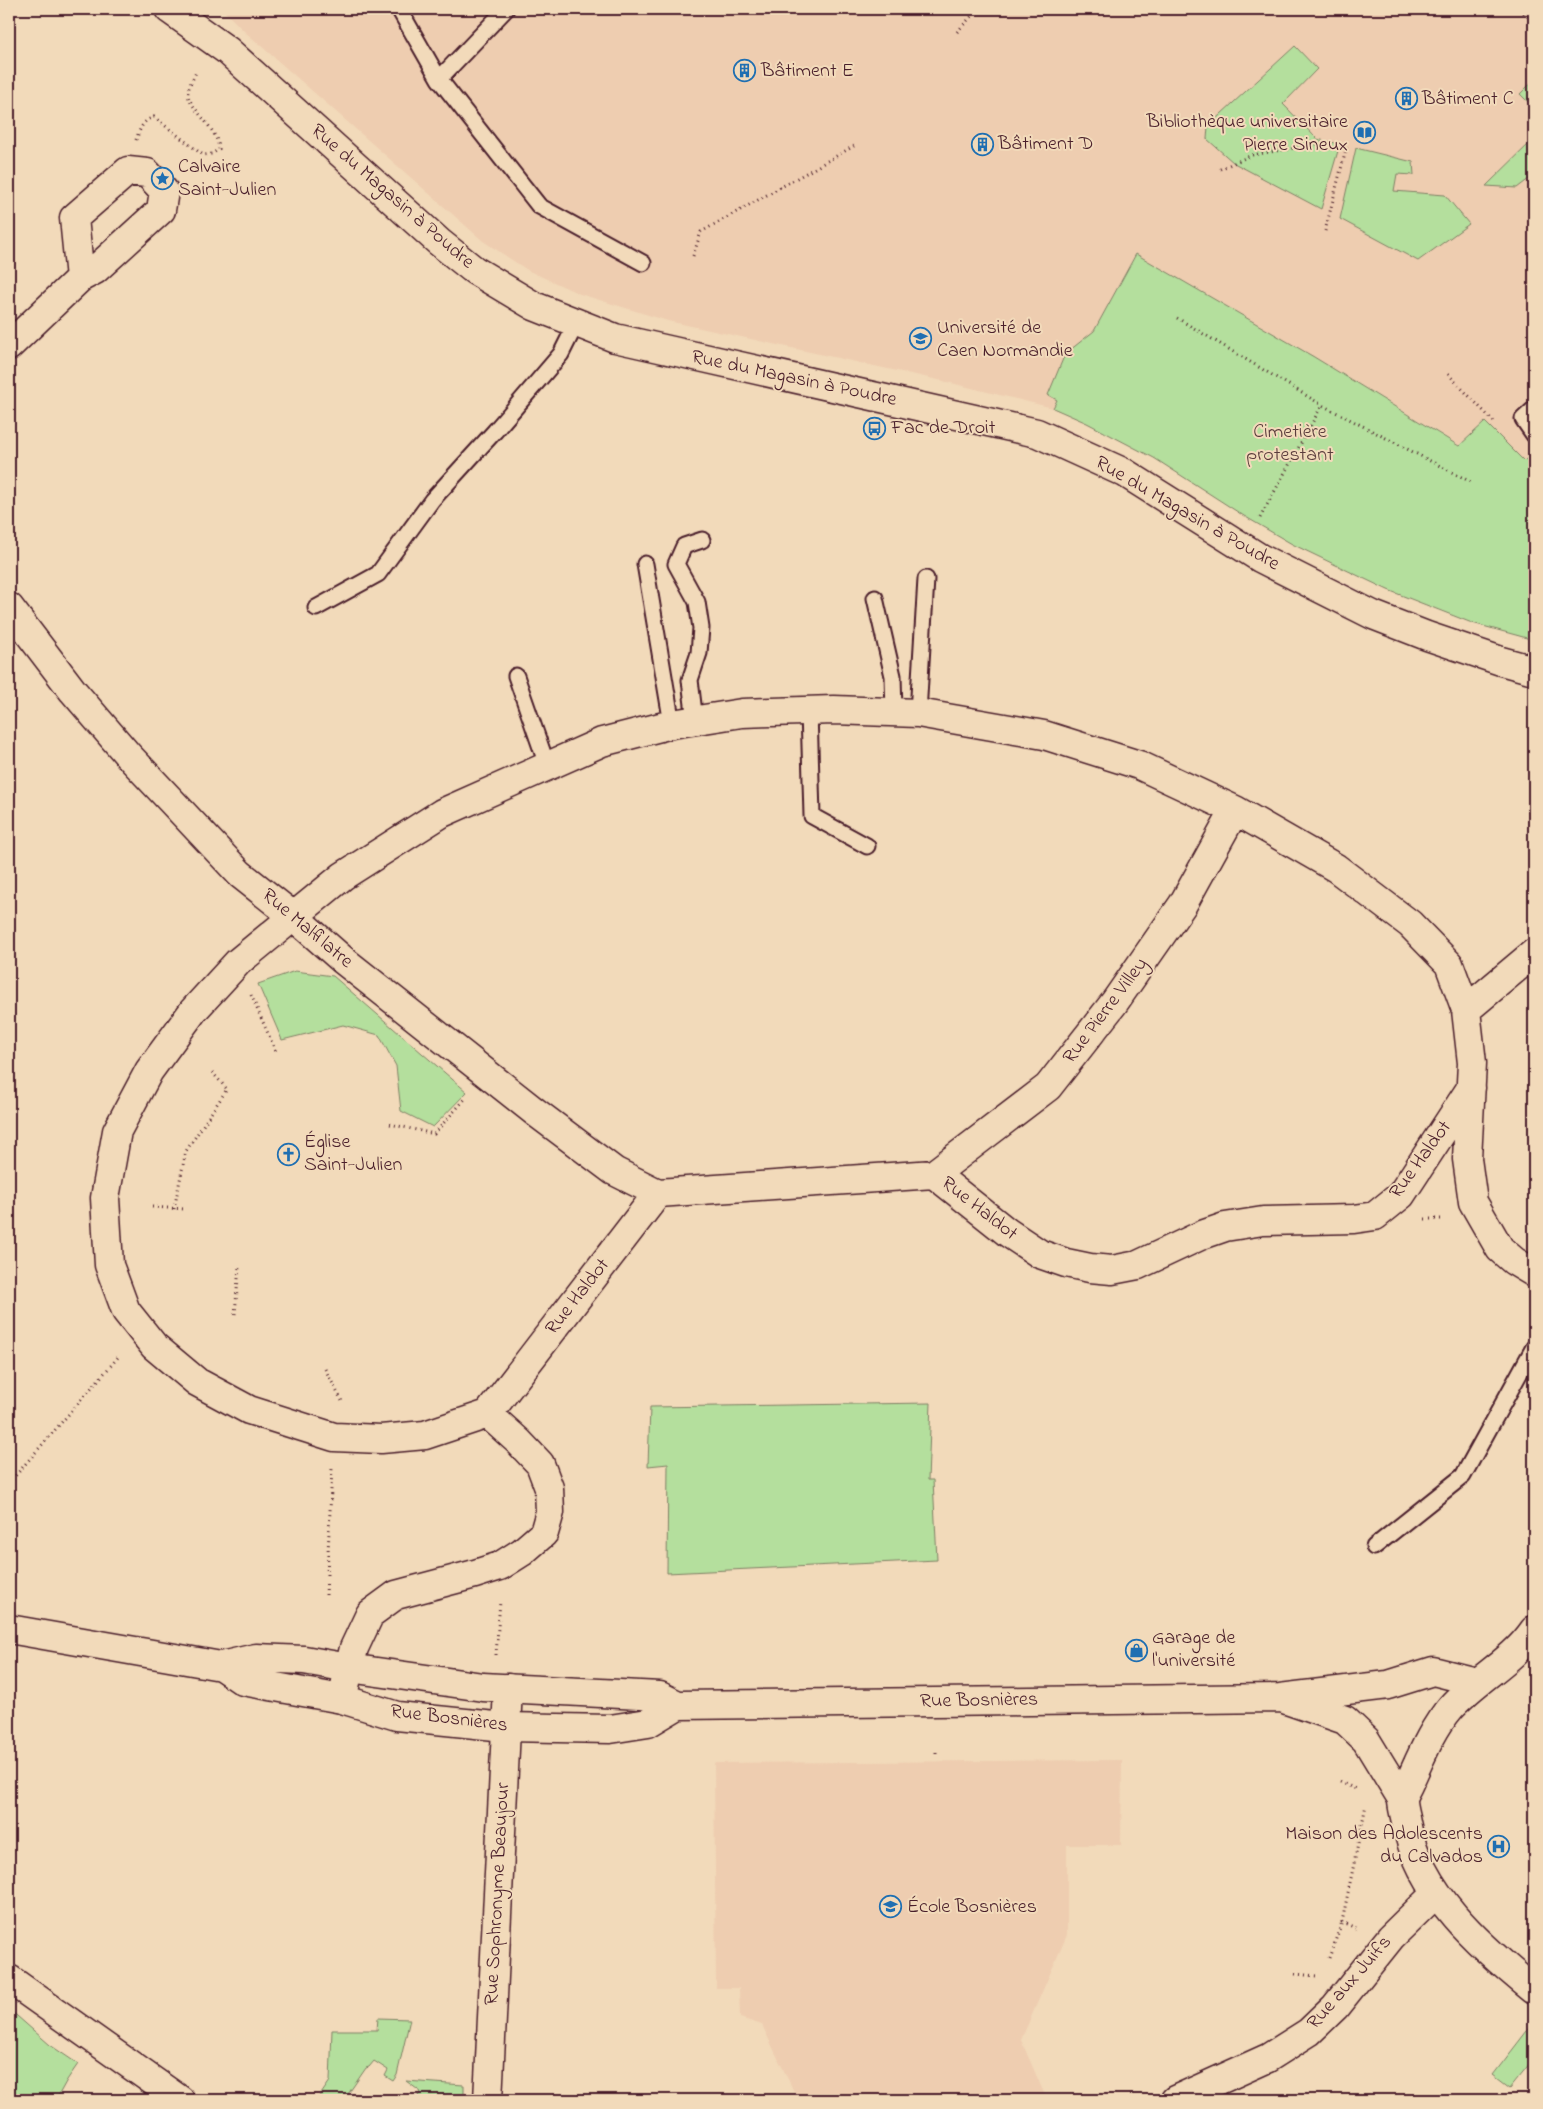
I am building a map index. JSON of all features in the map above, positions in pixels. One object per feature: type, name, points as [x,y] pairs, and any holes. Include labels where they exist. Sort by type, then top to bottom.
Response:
[{"type":"street","name":"Rue du Magasin à Poudre","points":[[169,9],[228,51],[410,216],[474,270],[534,306],[576,324],[648,347],[807,380],[1037,433],[1125,473],[1260,558],[1373,615],[1464,648],[1534,670]]},
{"type":"street","points":[[9,346],[80,278]]},
{"type":"street","name":"Rue Malfilatre","points":[[9,607],[73,690],[139,768],[240,874],[344,960],[614,1171],[658,1193]]},
{"type":"street","points":[[342,1699],[354,1648],[370,1614],[396,1595],[500,1566],[522,1552],[544,1533],[550,1512],[549,1488],[540,1464],[520,1442],[488,1414],[425,1435],[381,1439],[334,1437],[249,1410],[197,1382],[154,1346],[126,1311],[109,1265],[105,1198],[117,1131],[149,1071],[193,1011],[238,962],[342,876],[442,813],[602,742],[684,723],[742,713],[834,710],[906,713],[1044,735],[1139,766],[1235,810],[1336,868],[1410,924],[1449,964],[1466,1010],[1472,1063],[1467,1159],[1473,1202],[1500,1249],[1514,1261],[1534,1273]]},
{"type":"street","name":"Rue Pierre Villey","points":[[934,1174],[1048,1087],[1114,1003],[1183,904],[1235,810]]},
{"type":"street","points":[[1466,1010],[1534,954]]},
{"type":"street","name":"Rue Haldot","points":[[488,1414],[658,1193],[934,1174],[1007,1232],[1040,1254],[1066,1263],[1112,1270],[1138,1265],[1202,1235],[1225,1227],[1262,1222],[1354,1219],[1375,1216],[1401,1195],[1471,1088]]},
{"type":"street","name":"Rue Bosnières","points":[[9,1629],[222,1666],[256,1658],[304,1660],[483,1687],[660,1696],[678,1705],[1280,1698],[1388,1685],[1433,1671],[1477,1682]]},
{"type":"street","points":[[1531,1639],[1477,1682],[1451,1707],[1434,1731],[1402,1799],[1409,1839],[1436,1893],[1451,1912],[1503,1964],[1534,1990]]},
{"type":"street","name":"Rue Bosnières","points":[[222,1666],[243,1681],[342,1699],[397,1716],[505,1727],[610,1729],[648,1723],[678,1705]]},
{"type":"street","name":"Rue Sophronyme Beaujour","points":[[488,2100],[508,1688]]},
{"type":"street","name":"Rue Bosnières","points":[[1280,1698],[1346,1720],[1366,1740],[1402,1799]]},
{"type":"street","name":"Rue aux Juifs","points":[[1175,2100],[1268,2058],[1309,2032],[1335,2007],[1385,1943],[1436,1893]]},
{"type":"street","points":[[9,1979],[180,2100]]},
{"type":"lane","points":[[398,9],[440,79],[539,206],[643,263]]},
{"type":"lane","points":[[440,79],[506,9]]},
{"type":"lane","points":[[316,608],[378,574],[432,500],[496,431],[561,354],[576,324]]},
{"type":"lane","points":[[1534,409],[1523,419],[1534,435]]},
{"type":"lane","points":[[684,723],[690,680],[699,653],[701,628],[697,602],[676,564],[684,546],[702,540]]},
{"type":"lane","points":[[644,564],[684,723]]},
{"type":"lane","points":[[906,713],[926,579]]},
{"type":"lane","points":[[874,598],[893,676],[906,713]]},
{"type":"lane","points":[[516,676],[546,766]]},
{"type":"lane","points":[[809,711],[812,816],[868,846]]},
{"type":"lane","points":[[1374,1547],[1463,1476],[1534,1347]]},
{"type":"path","points":[[957,32],[978,9]]},
{"type":"path","points":[[1520,9],[1534,23]]},
{"type":"path","points":[[134,143],[141,126],[154,117],[202,155],[212,154],[219,149],[218,139],[214,131],[191,103],[188,93],[197,70]]},
{"type":"path","points":[[1220,169],[1252,155],[1330,142]]},
{"type":"path","points":[[694,256],[702,232],[854,146]]},
{"type":"path","points":[[1325,231],[1347,146]]},
{"type":"path","points":[[1177,318],[1322,406],[1471,482]]},
{"type":"path","points":[[1448,374],[1487,414]]},
{"type":"path","points":[[1258,521],[1322,406]]},
{"type":"path","points":[[266,1032],[277,1054]]},
{"type":"path","points":[[174,1209],[186,1151],[227,1089],[212,1072]]},
{"type":"path","points":[[390,1124],[434,1134],[488,1074]]},
{"type":"path","points":[[152,1207],[184,1209]]},
{"type":"path","points":[[1424,1218],[1484,1221]]},
{"type":"path","points":[[235,1314],[239,1267]]},
{"type":"path","points":[[9,1483],[125,1349]]},
{"type":"path","points":[[325,1369],[335,1389]]},
{"type":"path","points":[[326,1595],[332,1470]]},
{"type":"path","points":[[495,1662],[501,1595]]},
{"type":"path","points":[[936,1752],[936,1757]]},
{"type":"path","points":[[1340,1782],[1361,1792]]},
{"type":"path","points":[[1329,1959],[1342,1922],[1368,1795]]},
{"type":"path","points":[[1342,1922],[1356,1928]]},
{"type":"path","points":[[1295,1974],[1323,1977]]},
{"type":"shaded area","name":"Université de Caen Normandie","points":[[222,9],[1534,9],[1534,640],[1531,489],[1314,357],[1136,254],[1053,408],[943,381],[668,321],[580,294],[529,271],[483,241],[244,31]]},
{"type":"shaded area","name":"École Bosnières","points":[[1122,1760],[1121,1845],[1067,1845],[1067,1935],[1021,2040],[1047,2100],[798,2100],[762,2025],[740,2018],[739,1988],[716,1988],[714,1763]]},
{"type":"green space","points":[[1295,46],[1317,69],[1283,104],[1317,139],[1340,144],[1321,209],[1234,163],[1207,139],[1208,126]]},
{"type":"green space","points":[[1534,80],[1534,108],[1520,94]]},
{"type":"green space","points":[[1534,139],[1534,175],[1517,188],[1486,186]]},
{"type":"green space","points":[[1356,148],[1413,162],[1414,175],[1397,174],[1394,191],[1445,195],[1469,224],[1418,261],[1340,219]]},
{"type":"green space","name":"Cimetière protestant","points":[[1136,254],[1314,357],[1459,446],[1485,422],[1524,461],[1534,452],[1534,640],[1472,623],[1388,590],[1292,544],[1244,516],[1154,458],[1087,423],[1053,408],[1057,400],[1048,395],[1065,354],[1094,331]]},
{"type":"green space","points":[[295,971],[333,976],[467,1092],[433,1127],[401,1111],[396,1066],[379,1035],[343,1025],[282,1040],[258,984]]},
{"type":"green space","points":[[931,1403],[928,1480],[933,1480],[937,1560],[667,1573],[668,1464],[648,1466],[650,1407]]},
{"type":"green space","points":[[9,2009],[50,2045],[78,2064],[56,2100],[9,2100]]},
{"type":"green space","points":[[378,2018],[410,2019],[397,2075],[393,2081],[385,2076],[388,2070],[374,2061],[366,2068],[344,2100],[317,2100],[330,2081],[332,2030],[377,2030]]},
{"type":"green space","points":[[1530,2027],[1534,2030],[1534,2064],[1531,2062],[1510,2088],[1493,2075]]},
{"type":"green space","points":[[406,2081],[464,2085],[464,2100],[415,2100],[421,2092]]},
{"type":"place","name":"Bâtiment E","points":[[745,71]]},
{"type":"place","name":"Bâtiment C","points":[[1406,99]]},
{"type":"place","name":"Bibliothèque universitaire Pierre Sineux","points":[[1364,133]]},
{"type":"place","name":"Bâtiment D","points":[[982,144]]},
{"type":"place","name":"Calvaire Saint-Julien","points":[[162,178]]},
{"type":"place","name":"Université de Caen Normandie","points":[[921,339]]},
{"type":"place","name":"Fac de Droit","points":[[875,428]]},
{"type":"place","name":"Église Saint-Julien","points":[[288,1154]]},
{"type":"place","name":"Garage de l'université","points":[[1136,1650]]},
{"type":"place","name":"Maison des Adolescents du Calvados","points":[[1499,1846]]},
{"type":"place","name":"École Bosnières","points":[[891,1907]]}]
